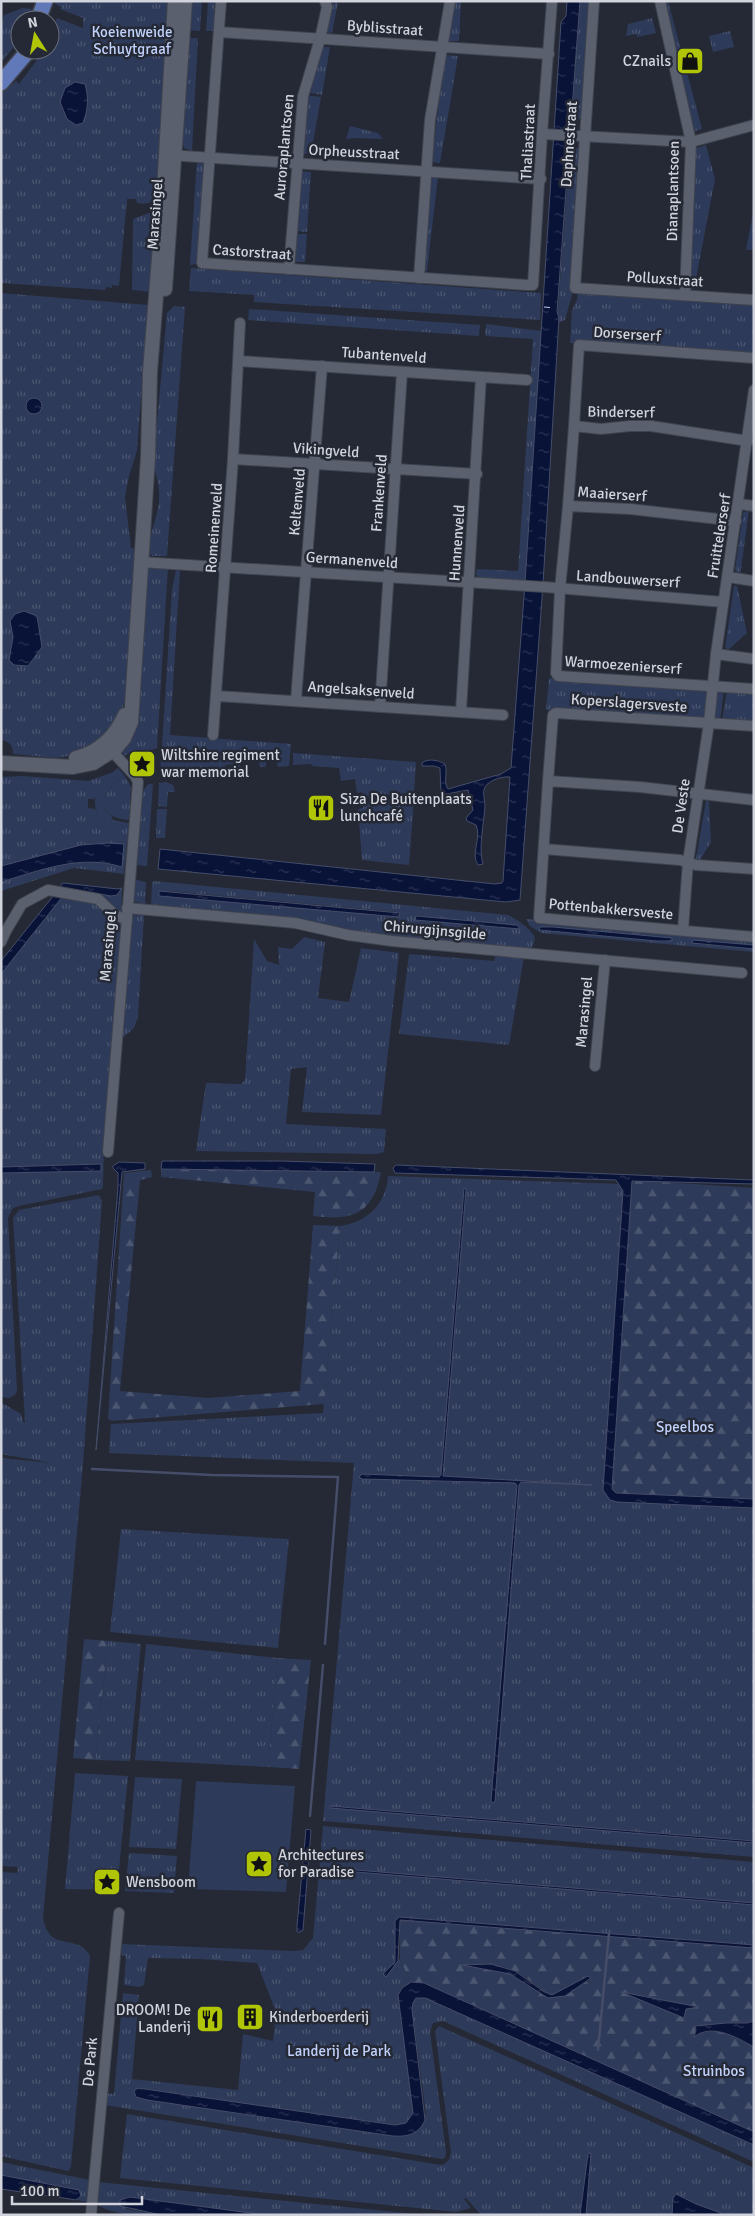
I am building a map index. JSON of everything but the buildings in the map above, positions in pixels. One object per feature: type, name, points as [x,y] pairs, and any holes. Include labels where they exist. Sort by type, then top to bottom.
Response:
[{"type":"main road","points":[[6,77],[17,60]]},
{"type":"main road","points":[[6,77],[20,60]]},
{"type":"street","name":"Marasingel","points":[[1,756],[41,760],[71,760],[109,747],[124,738],[131,722],[131,695],[149,429],[159,354],[170,155],[175,1]]},
{"type":"street","name":"Marasingel","points":[[170,155],[185,1]]},
{"type":"street","name":"Castorstraat","points":[[221,1],[202,264],[533,285]]},
{"type":"street","name":"Auroraplantsoen","points":[[289,269],[302,96],[320,39],[327,7],[325,1]]},
{"type":"street","points":[[419,278],[430,120],[450,1]]},
{"type":"street","name":"Thaliastraat","points":[[533,285],[552,1]]},
{"type":"street","name":"Daphnestraat","points":[[575,288],[594,1]]},
{"type":"street","name":"Dianaplantsoen","points":[[660,1],[691,142],[685,295]]},
{"type":"street","name":"Byblisstraat","points":[[219,32],[549,54]]},
{"type":"street","points":[[542,134],[691,142],[754,124]]},
{"type":"street","name":"Orpheusstraat","points":[[170,155],[210,156],[297,164],[541,179]]},
{"type":"street","name":"Polluxstraat","points":[[575,288],[754,300]]},
{"type":"street","name":"Romeinenveld","points":[[213,735],[226,568],[240,323]]},
{"type":"street","name":"Dorserserf","points":[[574,426],[579,346],[754,358]]},
{"type":"street","name":"Tubantenveld","points":[[238,361],[527,380]]},
{"type":"street","name":"Keltenveld","points":[[296,700],[322,366]]},
{"type":"street","name":"Frankenveld","points":[[380,706],[402,372]]},
{"type":"street","name":"Hunnenveld","points":[[461,711],[482,377]]},
{"type":"street","name":"Fruittelerserf","points":[[713,686],[716,654],[751,430],[754,390]]},
{"type":"street","name":"Binderserf","points":[[568,506],[574,426],[600,429],[651,426],[748,441]]},
{"type":"street","name":"Vikingveld","points":[[233,459],[477,474]]},
{"type":"street","points":[[739,504],[754,506]]},
{"type":"street","name":"Maaierserf","points":[[560,589],[568,506],[630,509],[736,521]]},
{"type":"street","name":"Germanenveld","points":[[140,562],[560,589]]},
{"type":"street","points":[[728,577],[754,581]]},
{"type":"street","name":"Landbouwerserf","points":[[560,589],[724,602]]},
{"type":"street","name":"Warmoezenierserf","points":[[560,589],[558,676],[713,686]]},
{"type":"street","points":[[716,654],[754,659]]},
{"type":"street","points":[[713,686],[754,689]]},
{"type":"street","name":"De Veste","points":[[683,930],[688,862],[713,686]]},
{"type":"street","name":"Angelsaksenveld","points":[[216,696],[503,714]]},
{"type":"street","name":"Koperslagersveste","points":[[548,781],[553,715],[556,713],[709,723]]},
{"type":"street","points":[[709,723],[754,726]]},
{"type":"street","name":"Marasingel","points":[[1,763],[73,767],[93,762],[109,747]]},
{"type":"street","name":"Marasingel","points":[[108,1152],[138,782],[135,776],[109,747]]},
{"type":"street","points":[[754,800],[640,786],[548,781],[544,849],[688,862],[696,865],[754,869]]},
{"type":"street","name":"Pottenbakkersveste","points":[[544,849],[539,918],[683,930]]},
{"type":"street","points":[[1,942],[22,904],[48,890],[98,899],[115,915],[126,920]]},
{"type":"street","name":"Chirurgijnsgilde","points":[[127,908],[294,923],[374,939],[742,973]]},
{"type":"street","points":[[683,930],[754,937]]},
{"type":"street","name":"Marasingel","points":[[595,1066],[605,960]]},
{"type":"street","name":"De Park","points":[[91,2215],[119,1912]]},
{"type":"green space","name":"Koeienweide Schuytgraaf","points":[[56,1],[173,1],[161,194],[153,201],[145,204],[137,203],[136,199],[127,199],[119,286],[112,285],[112,288],[106,287],[105,290],[1,283],[1,94],[16,81],[19,84],[37,60],[60,60],[60,19],[83,28],[83,18],[60,9],[61,7],[55,4]]},
{"type":"green space","points":[[188,1],[202,1],[200,31],[186,30]]},
{"type":"green space","points":[[208,1],[215,1],[214,18],[216,26],[214,31],[206,31]]},
{"type":"green space","points":[[452,1],[461,1],[459,41],[447,41]]},
{"type":"green space","points":[[580,1],[591,1],[583,119],[572,118]]},
{"type":"green space","points":[[662,1],[668,1],[702,129],[692,132]]},
{"type":"green space","points":[[338,2],[332,33],[323,32],[329,5]]},
{"type":"green space","points":[[23,8],[32,9],[32,10],[18,10]]},
{"type":"green space","points":[[10,13],[10,52],[1,62],[1,24],[4,15]]},
{"type":"green space","points":[[652,18],[656,33],[637,37],[637,34],[626,36],[628,24]]},
{"type":"green space","points":[[730,31],[734,47],[713,52],[709,36]]},
{"type":"green space","points":[[186,38],[198,38],[192,151],[184,148],[180,134]]},
{"type":"green space","points":[[319,47],[330,47],[322,95],[306,92]]},
{"type":"green space","points":[[444,55],[458,56],[440,163],[432,162]]},
{"type":"green space","points":[[305,95],[321,97],[311,154],[300,153]]},
{"type":"green space","points":[[350,126],[378,133],[383,139],[346,139]]},
{"type":"green space","points":[[706,145],[715,179],[694,289],[688,289],[694,149]]},
{"type":"green space","points":[[570,148],[581,148],[572,295],[565,320],[557,323]]},
{"type":"green space","points":[[197,160],[203,161],[207,165],[200,263],[190,265]]},
{"type":"green space","points":[[299,171],[311,172],[307,232],[295,231]]},
{"type":"green space","points":[[430,176],[438,177],[427,271],[422,271]]},
{"type":"green space","points":[[754,208],[754,250],[746,250]]},
{"type":"green space","points":[[149,213],[155,216],[158,223],[152,292],[132,290],[133,219]]},
{"type":"green space","points":[[295,234],[307,234],[305,262],[293,262]]},
{"type":"green space","points":[[191,268],[541,293],[540,320],[254,302],[254,295],[189,291]]},
{"type":"green space","points":[[578,291],[754,303],[754,355],[570,343],[572,310],[577,300]]},
{"type":"green space","points":[[1,293],[148,305],[137,451],[125,497],[131,548],[136,548],[126,696],[119,720],[111,733],[74,755],[56,758],[13,754],[10,744],[1,740]]},
{"type":"green space","points":[[174,306],[185,307],[167,556],[153,556],[147,553],[158,511],[159,491],[153,466],[167,313]]},
{"type":"green space","points":[[249,309],[480,325],[479,336],[248,320]]},
{"type":"green space","points":[[486,324],[542,331],[525,581],[478,579],[476,574],[477,569],[518,571],[533,339],[485,336]]},
{"type":"green space","points":[[749,510],[740,576],[735,570],[743,513]]},
{"type":"green space","points":[[148,567],[168,567],[157,748],[133,751],[124,757],[122,750],[145,571]]},
{"type":"green space","points":[[176,570],[180,571],[170,735],[291,744],[289,766],[278,767],[276,760],[266,761],[266,767],[260,767],[259,761],[240,763],[241,770],[237,770],[236,764],[225,765],[225,772],[160,776],[172,590]]},
{"type":"green space","points":[[734,586],[737,586],[747,633],[728,650],[725,648]]},
{"type":"green space","points":[[549,678],[707,690],[705,719],[546,710]]},
{"type":"green space","points":[[719,690],[724,690],[720,721],[715,719],[713,714]]},
{"type":"green space","points":[[727,690],[754,692],[754,723],[722,721]]},
{"type":"green space","points":[[293,753],[416,762],[414,793],[362,797],[362,792],[357,793],[355,779],[341,781],[339,768],[312,766],[311,764],[293,765]]},
{"type":"green space","points":[[129,760],[155,762],[154,776],[139,775],[128,762]]},
{"type":"green space","points":[[118,768],[124,775],[109,789],[104,803],[104,809],[113,818],[111,822],[100,820],[95,804],[97,791],[105,779]]},
{"type":"green space","points":[[114,772],[94,799],[88,799],[88,808],[95,809],[98,815],[111,822],[112,820],[129,823],[124,874],[74,868],[1,891],[1,882],[61,865],[91,862],[122,867],[107,843],[81,845],[1,866],[1,777],[23,776],[88,781]]},
{"type":"green space","points":[[124,775],[131,787],[128,820],[108,813],[104,808],[103,802],[110,788]]},
{"type":"green space","points":[[166,782],[173,785],[175,792],[168,792],[167,807],[158,806],[159,783]]},
{"type":"green space","points":[[148,784],[153,784],[147,866],[135,865],[142,792]]},
{"type":"green space","points":[[414,799],[409,865],[362,860],[358,809],[363,808],[363,803]]},
{"type":"green space","points":[[706,801],[709,801],[711,842],[700,860],[696,859]]},
{"type":"green space","points":[[157,809],[167,809],[165,838],[156,838]]},
{"type":"green space","points":[[133,879],[146,882],[145,905],[133,901]]},
{"type":"green space","points":[[154,881],[508,915],[530,930],[535,940],[532,948],[529,949],[360,934],[151,906],[152,883]],"holes":[[[169,891],[397,912],[400,913],[399,917],[159,896]],[[416,916],[520,929],[416,920]]]},
{"type":"green space","points":[[122,888],[121,924],[104,1142],[103,1186],[102,1189],[13,1208],[8,1218],[17,1390],[15,1395],[9,1398],[1,1397],[1,1173],[101,1170],[101,1164],[1,1167],[1,974],[65,893],[117,895]]},
{"type":"green space","points":[[133,913],[144,913],[138,1017],[134,1028],[120,1040],[130,925],[132,925]]},
{"type":"green space","points":[[526,919],[754,939],[754,945],[691,941],[704,945],[754,949],[754,952],[541,933],[530,926]],"holes":[[[539,929],[672,938],[671,941],[657,941]]]},
{"type":"green space","points":[[304,937],[325,942],[318,998],[349,1002],[361,948],[399,953],[381,1115],[302,1112],[307,1067],[291,1069],[286,1124],[386,1129],[384,1152],[377,1154],[196,1151],[206,1083],[241,1084],[245,1080],[254,939],[267,961],[279,965],[278,947],[292,949]]},
{"type":"green space","points":[[409,954],[494,961],[496,955],[524,957],[509,1045],[399,1034]]},
{"type":"green space","points":[[161,1169],[381,1172],[373,1197],[367,1206],[359,1212],[350,1215],[327,1217],[313,1216],[315,1192],[161,1177]]},
{"type":"green space","points":[[151,1170],[152,1177],[140,1180],[120,1391],[208,1398],[300,1391],[313,1225],[340,1226],[324,1404],[112,1421],[108,1419],[124,1173]]},
{"type":"green space","points":[[388,1176],[620,1184],[623,1191],[610,1500],[754,1508],[754,1841],[330,1807],[754,1843],[754,1857],[323,1821],[354,1463],[109,1453],[111,1424],[323,1413],[340,1226],[359,1220],[374,1210],[384,1195]]},
{"type":"green space","name":"Speelbos","points":[[632,1180],[754,1188],[754,1499],[616,1493],[612,1490]]},
{"type":"green space","points":[[99,1195],[102,1201],[83,1464],[43,1918],[46,1929],[51,1936],[84,1948],[90,1955],[71,2167],[68,2171],[1,2156],[1,1872],[17,1873],[18,1867],[1,1866],[1,1458],[52,1463],[1,1454],[1,1402],[21,1414],[23,1422],[25,1422],[13,1218],[19,1210]]},
{"type":"green space","points":[[121,1529],[289,1539],[278,1648],[110,1632]]},
{"type":"green space","points":[[84,1639],[108,1641],[95,1760],[73,1758]]},
{"type":"green space","points":[[108,1641],[141,1644],[130,1761],[95,1760]]},
{"type":"green space","points":[[146,1644],[278,1658],[268,1767],[135,1760]]},
{"type":"green space","points":[[278,1658],[311,1660],[299,1769],[268,1767]]},
{"type":"green space","points":[[75,1773],[128,1776],[117,1890],[65,1889]]},
{"type":"green space","points":[[135,1777],[182,1779],[176,1849],[129,1847]]},
{"type":"green space","points":[[196,1781],[295,1786],[286,1892],[188,1889]]},
{"type":"green space","name":"Landerij de Park","points":[[323,1826],[754,1862],[754,1945],[399,1917],[396,1956],[411,1982],[401,1988],[399,1995],[413,2113],[406,2123],[395,2125],[138,2088],[140,2099],[393,2136],[426,2114],[412,2009],[416,1998],[425,1998],[754,2145],[754,2162],[443,2021],[433,2023],[430,2032],[446,2152],[445,2158],[442,2159],[105,2105],[106,2093],[114,2094],[123,1993],[139,1995],[132,2079],[238,2090],[243,2034],[273,2041],[276,2012],[257,1963],[148,1958],[144,1985],[139,1987],[124,1985],[126,1956],[120,1955],[121,1944],[303,1950],[313,1938]]},
{"type":"green space","points":[[129,1853],[177,1856],[174,1893],[125,1891]]},
{"type":"green space","name":"Struinbos","points":[[400,1920],[754,1948],[754,2021],[695,2026],[695,2036],[710,2032],[724,2033],[754,2047],[754,2132],[424,1983],[411,1982],[400,1960]],"holes":[[[465,1965],[505,1967],[520,1974],[552,1995],[588,1976],[589,1981],[548,1998],[510,1974]],[[624,1993],[697,2008],[686,2009],[684,2018]]]},
{"type":"green space","points":[[439,2026],[754,2168],[754,2215],[721,2215],[676,2194],[673,2199],[672,2215],[586,2215],[590,2153],[588,2154],[580,2215],[481,2215],[466,2198],[464,2199],[471,2208],[456,2212],[120,2178],[127,2114],[441,2165],[448,2160],[451,2152],[435,2031]]},
{"type":"green space","points":[[1,2162],[90,2180],[88,2202],[76,2200],[79,2199],[79,2190],[1,2175]]},
{"type":"green space","points":[[98,2182],[425,2215],[266,2215],[125,2197],[126,2209],[161,2215],[126,2214],[117,2213],[96,2203]]},
{"type":"water","points":[[567,1],[580,1],[557,312],[559,318],[543,584],[520,900],[506,902],[158,869],[160,849],[495,884],[502,883],[503,881],[510,777],[496,779],[485,787],[481,844],[483,864],[478,865],[475,856],[478,835],[476,825],[467,821],[466,818],[473,810],[468,790],[441,795],[440,768],[422,766],[422,763],[427,760],[433,760],[445,764],[448,789],[501,774],[511,768],[525,583],[561,22],[566,16]]},
{"type":"water","points":[[75,82],[85,84],[87,99],[87,109],[83,123],[76,125],[67,119],[60,102],[65,88]]},
{"type":"water","points":[[31,398],[37,398],[42,403],[40,412],[31,414],[26,409],[26,403]]},
{"type":"water","points":[[24,611],[37,616],[42,647],[28,666],[14,665],[9,660],[13,637],[10,621],[15,614]]},
{"type":"water","points":[[124,844],[122,867],[107,863],[76,863],[61,865],[1,882],[1,866],[81,845]]},
{"type":"water","points":[[63,883],[122,888],[117,895],[111,896],[60,887]]},
{"type":"water","points":[[159,891],[400,913],[399,917],[159,896]]},
{"type":"water","points":[[54,895],[63,896],[1,974],[1,961]]},
{"type":"water","points":[[416,916],[517,925],[520,929],[415,920]]},
{"type":"water","points":[[540,927],[672,938],[672,941],[539,930]]},
{"type":"water","points":[[693,940],[754,945],[754,949],[692,943]]},
{"type":"water","points":[[162,1161],[281,1161],[375,1164],[374,1172],[161,1169]]},
{"type":"water","points":[[119,1162],[145,1163],[145,1169],[122,1172],[96,1450],[118,1188],[118,1173],[113,1166]]},
{"type":"water","points":[[101,1164],[101,1171],[1,1173],[1,1167]]},
{"type":"water","points":[[396,1165],[754,1180],[754,1184],[632,1181],[612,1489],[616,1493],[754,1499],[754,1508],[617,1502],[610,1500],[603,1490],[623,1191],[616,1180],[395,1173],[393,1168]]},
{"type":"water","points":[[464,1188],[466,1189],[443,1476],[592,1485],[521,1482],[519,1485],[495,1801],[493,1803],[491,1801],[517,1485],[515,1483],[362,1479],[359,1477],[362,1474],[439,1477],[441,1475]]},
{"type":"water","points":[[330,1806],[754,1841],[754,1843],[330,1808]]},
{"type":"water","points":[[306,1829],[311,1830],[303,1930],[297,1932],[297,1926]]},
{"type":"water","points":[[332,1868],[754,1903],[754,1905],[332,1870]]},
{"type":"water","points":[[399,1917],[754,1945],[754,1948],[400,1920],[398,1961],[386,1977],[383,1974],[395,1962],[395,1921]]},
{"type":"water","points":[[491,1964],[515,1971],[543,1991],[552,1995],[588,1976],[591,1978],[565,1996],[548,1998],[510,1974],[462,1965]]},
{"type":"water","points":[[411,1982],[424,1983],[754,2132],[754,2145],[425,1998],[416,1998],[412,2009],[425,2120],[420,2129],[412,2134],[393,2136],[136,2097],[134,2091],[138,2088],[395,2125],[406,2123],[413,2113],[398,1995],[402,1988]]},
{"type":"water","points":[[621,1992],[699,2007],[686,2009],[684,2018]]},
{"type":"water","points":[[754,2021],[754,2047],[732,2036],[716,2031],[708,2031],[694,2037],[695,2026]]},
{"type":"water","points":[[591,2153],[586,2215],[580,2215],[588,2154]]},
{"type":"water","points":[[1,2175],[79,2190],[81,2196],[76,2200],[1,2189]]},
{"type":"water","points":[[676,2194],[721,2213],[721,2215],[672,2215],[673,2198]]},
{"type":"water","points":[[130,2197],[266,2215],[161,2215],[120,2206],[120,2200]]},
{"type":"waterway","points":[[92,1469],[212,1475],[338,1477],[325,1644]]},
{"type":"waterway","points":[[310,1816],[323,1665]]},
{"type":"waterway","points":[[598,2050],[609,1934]]},
{"type":"ferry route","points":[[544,307],[555,308]]},
{"type":"place","name":"CZnails","points":[[690,61]]},
{"type":"place","name":"Wiltshire regiment war memorial","points":[[142,764]]},
{"type":"place","name":"Siza De Buitenplaats lunchcafé","points":[[321,808]]},
{"type":"place","name":"Architectures for Paradise","points":[[259,1864]]},
{"type":"place","name":"Wensboom","points":[[107,1882]]},
{"type":"place","name":"Kinderboerderij","points":[[250,2017]]},
{"type":"place","name":"DROOM! De Landerij","points":[[210,2019]]}]
